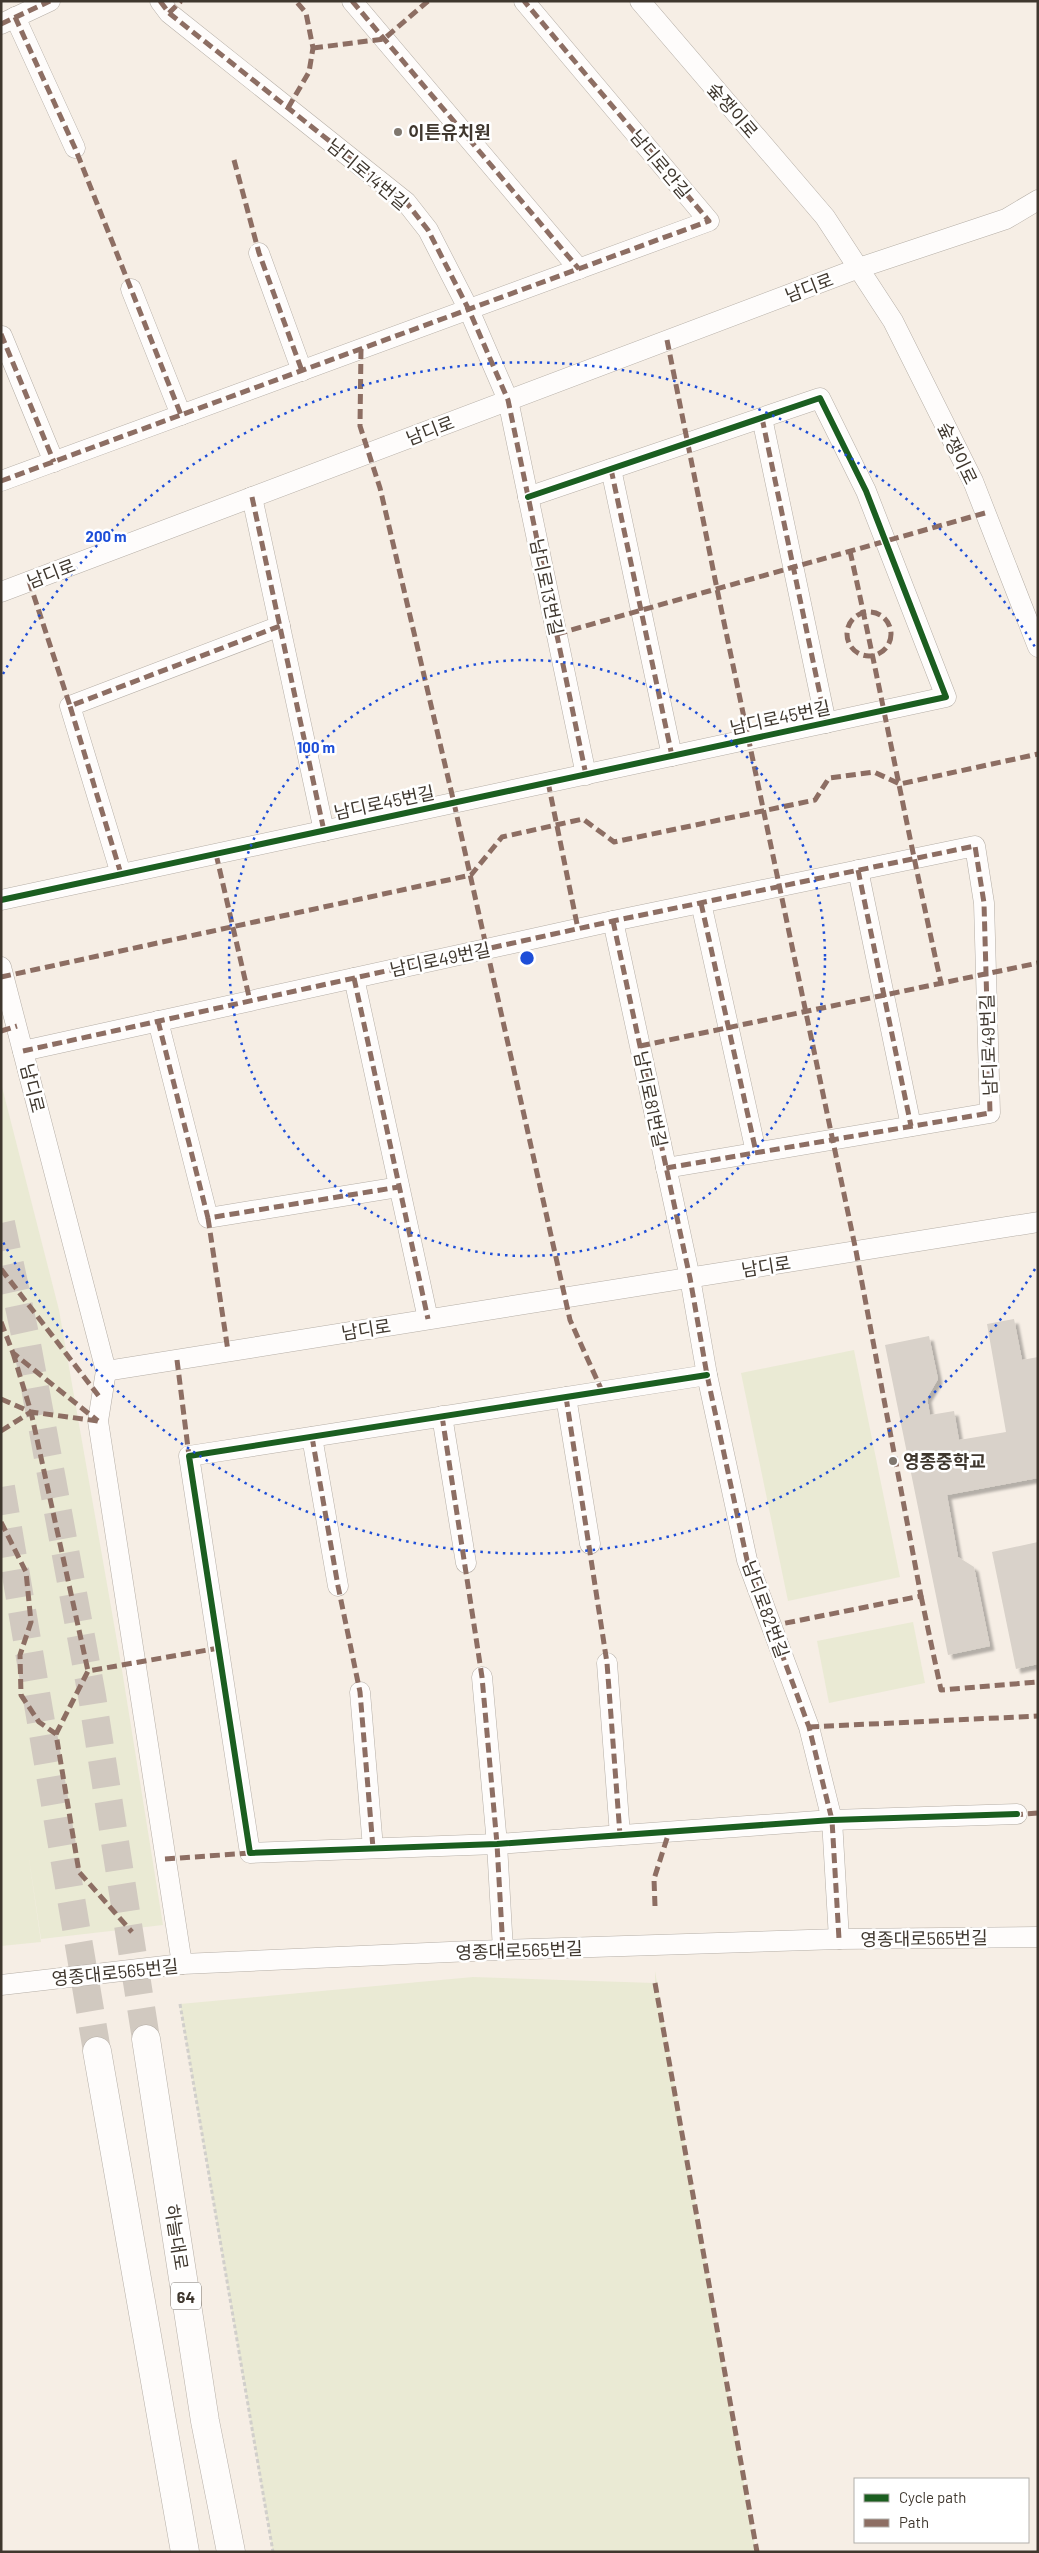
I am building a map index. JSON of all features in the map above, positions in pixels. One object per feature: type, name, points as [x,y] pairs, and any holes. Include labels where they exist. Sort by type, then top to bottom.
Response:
[{"type":"highway","name":"하늘대로","points":[[146,2039],[204,2421],[231,2552]]},
{"type":"highway","points":[[97,2051],[185,2552]]},
{"type":"street","points":[[50,1],[8,21],[75,148]]},
{"type":"street","name":"남디로14번길","points":[[160,1],[169,13],[406,202],[428,230],[469,310],[508,400]]},
{"type":"street","points":[[352,1],[579,269]]},
{"type":"street","name":"남디로안길","points":[[1,481],[709,222],[524,1]]},
{"type":"street","name":"숲쟁이로","points":[[640,1],[825,217],[893,321],[973,481],[1038,647]]},
{"type":"street","points":[[859,268],[1006,219],[1038,200]]},
{"type":"street","points":[[259,253],[302,371]]},
{"type":"street","name":"남디로","points":[[1,592],[859,268]]},
{"type":"street","points":[[131,289],[181,415]]},
{"type":"street","points":[[2,336],[54,462]]},
{"type":"street","name":"남디로45번길","points":[[1,900],[946,697],[866,491],[820,398],[528,497]]},
{"type":"street","name":"남디로13번길","points":[[508,400],[586,774]]},
{"type":"street","name":"남디로45번길","points":[[762,418],[826,723]]},
{"type":"street","points":[[610,469],[672,756]]},
{"type":"street","points":[[252,497],[324,831]]},
{"type":"street","points":[[121,874],[70,706],[280,626]]},
{"type":"street","name":"남디로49번길","points":[[23,1051],[613,921],[974,846],[984,903],[990,1113],[910,1126]]},
{"type":"street","points":[[666,1168],[910,1126],[858,870]]},
{"type":"street","points":[[701,903],[756,1152]]},
{"type":"street","name":"남디로81번길","points":[[613,921],[690,1278]]},
{"type":"street","name":"남디로","points":[[1,967],[106,1371],[1038,1222]]},
{"type":"street","points":[[354,978],[428,1320]]},
{"type":"street","points":[[158,1021],[208,1218],[399,1187]]},
{"type":"street","name":"남디로82번길","points":[[690,1278],[707,1375],[747,1560],[809,1727],[832,1820],[839,1939]]},
{"type":"street","points":[[106,1371],[98,1421],[182,1964]]},
{"type":"street","points":[[707,1375],[189,1456],[250,1853],[496,1844],[832,1820],[1016,1814]]},
{"type":"street","points":[[566,1397],[590,1544]]},
{"type":"street","points":[[442,1416],[466,1563]]},
{"type":"street","points":[[312,1437],[338,1586]]},
{"type":"street","points":[[607,1663],[620,1836]]},
{"type":"street","points":[[482,1677],[503,1950]]},
{"type":"street","points":[[360,1692],[373,1848]]},
{"type":"street","name":"영종대로565번길","points":[[1,1985],[182,1964],[503,1950],[839,1939],[1038,1937]]},
{"type":"path","points":[[180,2004],[273,2552]]},
{"type":"green space","points":[[1,1083],[59,1310],[121,1664],[163,1925],[41,1939],[28,1852],[41,1942],[1,1946]]},
{"type":"green space","points":[[854,1350],[900,1577],[788,1601],[741,1373]]},
{"type":"green space","points":[[913,1622],[925,1683],[829,1703],[817,1641]]},
{"type":"green space","points":[[655,1971],[756,2552],[273,2552],[180,2004],[473,1977],[655,1983]]},
{"type":"building","points":[[1014,1319],[1022,1360],[1038,1357],[1038,1478],[947,1495],[958,1557],[974,1567],[990,1646],[948,1655],[885,1345],[929,1336],[938,1379],[927,1398],[930,1415],[954,1411],[959,1440],[1006,1432],[987,1324]]},
{"type":"building","points":[[1038,1542],[1038,1664],[1016,1669],[992,1552]]},
{"type":"tunnel","points":[[1,1223],[26,1339],[92,1696],[146,2039]]},
{"type":"tunnel","points":[[1,1487],[97,2051]]},
{"type":"marked path","points":[[1,24],[50,1]]},
{"type":"marked path","points":[[160,1],[169,13],[406,202],[428,230],[469,310],[508,400],[586,775]]},
{"type":"marked path","points":[[169,13],[181,1]]},
{"type":"marked path","points":[[288,108],[309,72],[313,48],[306,13],[296,1]]},
{"type":"marked path","points":[[352,1],[579,269]]},
{"type":"marked path","points":[[313,48],[384,39],[428,1]]},
{"type":"marked path","points":[[1,481],[709,221],[524,1]]},
{"type":"marked path","points":[[15,17],[75,148],[181,415]]},
{"type":"marked path","points":[[234,160],[259,253],[302,371]]},
{"type":"marked path","points":[[1,334],[54,462]]},
{"type":"marked path","points":[[667,340],[717,589],[856,1251],[921,1596],[771,1626]]},
{"type":"marked path","points":[[361,349],[360,426],[380,488],[454,803],[570,1320],[602,1391]]},
{"type":"marked path","points":[[762,418],[826,723]]},
{"type":"marked path","points":[[611,469],[672,756]]},
{"type":"marked path","points":[[252,497],[324,831]]},
{"type":"marked path","points":[[557,634],[985,513]]},
{"type":"marked path","points":[[850,551],[941,983]]},
{"type":"marked path","points":[[29,581],[70,706]]},
{"type":"marked path","points":[[869,612],[881,616],[887,622],[891,634],[887,646],[881,652],[869,656],[857,652],[851,646],[847,634],[851,622],[857,616],[869,612]]},
{"type":"marked path","points":[[121,874],[70,706],[280,626]]},
{"type":"marked path","points":[[1,977],[471,875],[502,837],[583,819],[614,842],[815,800],[829,778],[874,772],[900,784],[1038,754]]},
{"type":"marked path","points":[[548,782],[578,929]]},
{"type":"marked path","points":[[23,1051],[613,921],[975,846],[984,903],[990,1113],[666,1168]]},
{"type":"marked path","points":[[216,854],[250,1001]]},
{"type":"marked path","points":[[858,870],[911,1126]]},
{"type":"marked path","points":[[701,903],[756,1152]]},
{"type":"marked path","points":[[613,921],[690,1278],[707,1375],[747,1560],[809,1727],[832,1820],[839,1939]]},
{"type":"marked path","points":[[640,1046],[1038,963]]},
{"type":"marked path","points":[[354,978],[428,1319]]},
{"type":"marked path","points":[[158,1021],[208,1218],[399,1187]]},
{"type":"marked path","points":[[1,1031],[17,1026]]},
{"type":"marked path","points":[[208,1218],[228,1351]]},
{"type":"marked path","points":[[1,1269],[101,1399]]},
{"type":"marked path","points":[[1,1322],[13,1353],[98,1421]]},
{"type":"marked path","points":[[13,1353],[31,1412],[88,1671]]},
{"type":"marked path","points":[[177,1360],[189,1456]]},
{"type":"marked path","points":[[566,1397],[607,1663],[620,1835]]},
{"type":"marked path","points":[[1,1399],[31,1412],[98,1421]]},
{"type":"marked path","points":[[1,1431],[31,1412]]},
{"type":"marked path","points":[[442,1416],[482,1677],[497,1844],[503,1950]]},
{"type":"marked path","points":[[312,1437],[338,1586],[360,1692],[373,1848]]},
{"type":"marked path","points":[[1,1522],[26,1572],[31,1622],[20,1655],[21,1695],[39,1722],[56,1734],[79,1872],[132,1932]]},
{"type":"marked path","points":[[921,1596],[941,1690],[1038,1682]]},
{"type":"marked path","points":[[56,1734],[88,1671],[219,1648]]},
{"type":"marked path","points":[[809,1727],[1038,1716]]},
{"type":"marked path","points":[[1013,1815],[1038,1813]]},
{"type":"marked path","points":[[655,1906],[654,1879],[669,1832]]},
{"type":"marked path","points":[[165,1859],[250,1853]]},
{"type":"marked path","points":[[655,1983],[757,2552]]},
{"type":"cycle path","points":[[1,900],[946,697],[866,491],[820,398],[528,497]]},
{"type":"cycle path","points":[[707,1375],[189,1456],[250,1853],[497,1844],[832,1820],[1017,1814]]},
{"type":"place","name":"이튼유치원","points":[[398,132]]},
{"type":"place","name":"영종중학교","points":[[893,1461]]}]
